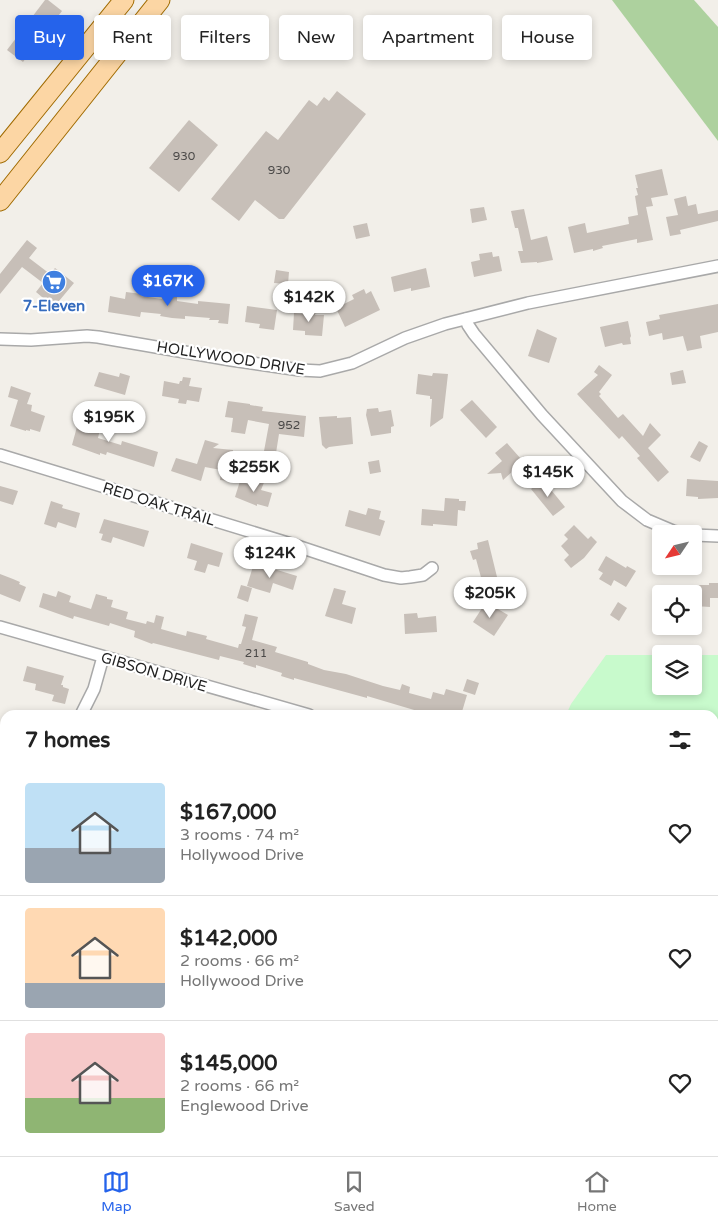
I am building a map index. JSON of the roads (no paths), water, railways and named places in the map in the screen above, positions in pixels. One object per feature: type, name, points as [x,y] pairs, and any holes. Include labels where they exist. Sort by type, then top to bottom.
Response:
[{"type":"main road","points":[[0,153],[124,0]]},
{"type":"main road","points":[[0,201],[160,0]]},
{"type":"street","name":"HOLLYWOOD DRIVE","points":[[0,339],[31,340],[98,336],[230,360],[320,371],[352,363],[430,328],[528,304],[718,266]]},
{"type":"street","points":[[466,319],[468,326],[516,386],[622,500],[647,520],[659,525]]},
{"type":"street","name":"RED OAK TRAIL","points":[[0,455],[291,544],[384,575],[401,578],[410,577],[423,575],[432,568]]},
{"type":"street","points":[[702,535],[718,536]]},
{"type":"street","name":"GIBSON DRIVE","points":[[0,627],[291,710]]},
{"type":"street","points":[[84,710],[94,689],[103,657]]},
{"type":"place","name":"7-Eleven","points":[[54,282]]}]
